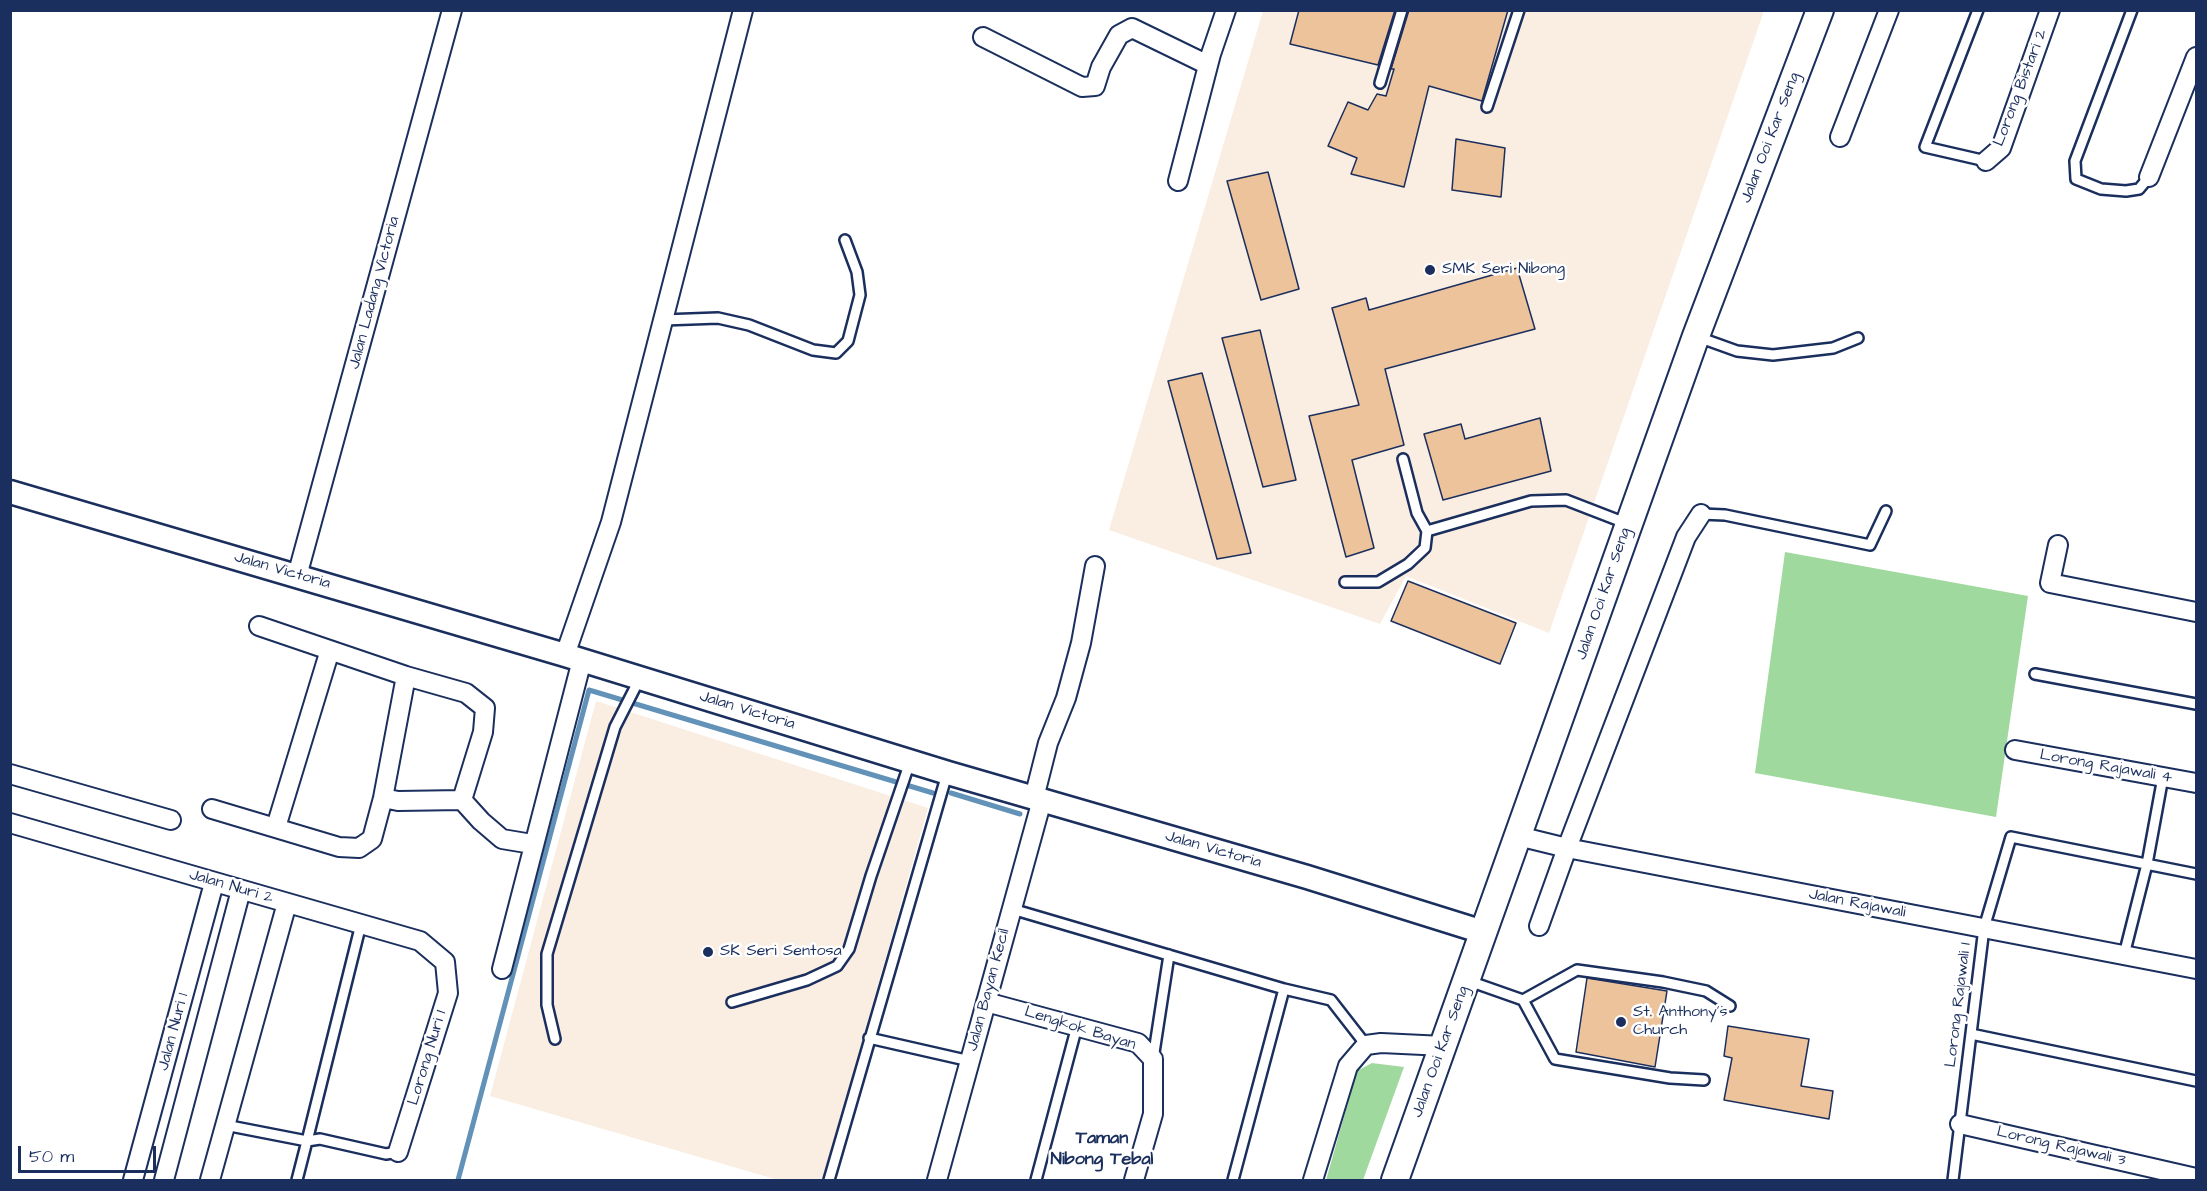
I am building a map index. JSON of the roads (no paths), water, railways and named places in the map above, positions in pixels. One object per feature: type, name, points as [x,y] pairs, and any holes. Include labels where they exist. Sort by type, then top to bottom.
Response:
[{"type":"main road","name":"Jalan Ooi Kar Seng","points":[[1395,1180],[1696,336],[1820,10]]},
{"type":"street","name":"Jalan Ladang Victoria","points":[[297,576],[452,10]]},
{"type":"street","points":[[502,969],[574,658],[743,10]]},
{"type":"street","points":[[1178,182],[1208,65],[1226,10]]},
{"type":"street","points":[[1840,137],[1889,10]]},
{"type":"street","name":"Lorong Bistari 2","points":[[1986,161],[2001,148],[2050,10]]},
{"type":"street","points":[[983,37],[1082,87],[1095,86],[1101,67],[1119,35],[1132,28],[1208,65]]},
{"type":"street","points":[[2149,177],[2196,57]]},
{"type":"street","name":"Jalan Victoria","points":[[10,492],[574,658],[636,686],[907,769],[948,773],[1307,877],[1483,932]]},
{"type":"street","points":[[1539,926],[1686,537],[1701,514]]},
{"type":"street","points":[[2058,545],[2050,583],[2196,612]]},
{"type":"street","name":"Jalan Bayan Kecil","points":[[937,1180],[1012,909],[1038,799],[1048,743],[1066,698],[1081,643],[1095,566]]},
{"type":"street","points":[[259,626],[406,676],[466,693],[485,708],[483,732],[462,800]]},
{"type":"street","points":[[276,827],[330,650]]},
{"type":"street","points":[[212,809],[339,847],[359,848],[372,839],[383,798],[406,676]]},
{"type":"street","name":"Lorong Rajawali 4","points":[[2015,750],[2196,783]]},
{"type":"street","points":[[10,774],[171,820]]},
{"type":"street","points":[[383,798],[398,801],[462,800],[502,839],[532,844]]},
{"type":"street","name":"Jalan Nuri 2","points":[[10,823],[420,941],[445,962]]},
{"type":"street","name":"Jalan Rajawali","points":[[1518,836],[1567,848],[2196,969]]},
{"type":"street","name":"Jalan Nuri 1","points":[[133,1180],[214,883]]},
{"type":"street","name":"Jalan Nuri 1","points":[[164,1180],[241,890]]},
{"type":"street","points":[[210,1180],[287,903]]},
{"type":"street","name":"Lorong Nuri 1","points":[[398,1152],[448,993],[445,962]]},
{"type":"street","name":"Lengkok Bayan","points":[[986,1002],[1138,1043],[1153,1059],[1153,1114],[1134,1180]]},
{"type":"street","points":[[1313,1180],[1348,1066],[1366,1045],[1381,1043],[1444,1046]]},
{"type":"street","name":"Lorong Rajawali 3","points":[[1960,1124],[2196,1178]]},
{"type":"lane","points":[[1380,83],[1402,10]]},
{"type":"lane","points":[[1487,107],[1520,10]]},
{"type":"lane","points":[[1978,10],[1925,147],[1986,161]]},
{"type":"lane","points":[[2132,10],[2075,161],[2076,179],[2101,189],[2126,191],[2139,189],[2149,177]]},
{"type":"lane","points":[[663,320],[718,318],[749,325],[813,350],[836,352],[848,341],[860,295],[857,272],[844,240]]},
{"type":"lane","points":[[1696,336],[1737,351],[1773,355],[1833,348],[1857,338]]},
{"type":"lane","points":[[1345,582],[1378,582],[1408,564],[1425,548],[1427,531],[1417,513],[1403,459]]},
{"type":"lane","points":[[1427,531],[1531,501],[1566,500],[1628,524]]},
{"type":"lane","points":[[1701,514],[1725,515],[1870,545],[1886,511]]},
{"type":"lane","points":[[2035,674],[2196,704]]},
{"type":"lane","points":[[555,1039],[547,1005],[547,954],[615,728],[636,686]]},
{"type":"lane","points":[[732,1002],[807,980],[837,966],[849,949],[907,769]]},
{"type":"lane","points":[[829,1180],[948,773]]},
{"type":"lane","points":[[2124,955],[2147,864],[2163,777]]},
{"type":"lane","name":"Lorong Rajawali 1","points":[[1953,1180],[1984,928],[2011,837],[2147,864]]},
{"type":"lane","points":[[2147,864],[2196,874]]},
{"type":"lane","points":[[1012,909],[1284,989],[1331,1000],[1366,1045]]},
{"type":"lane","points":[[297,1180],[361,924]]},
{"type":"lane","points":[[1153,1059],[1169,955]]},
{"type":"lane","points":[[1523,1000],[1577,970],[1663,982],[1706,991],[1730,1006]]},
{"type":"lane","points":[[1467,980],[1523,1000],[1555,1059],[1670,1078],[1704,1080]]},
{"type":"lane","points":[[1233,1180],[1284,989]]},
{"type":"lane","points":[[1036,1180],[1077,1026]]},
{"type":"lane","points":[[1971,1034],[2196,1081]]},
{"type":"lane","points":[[869,1038],[970,1061]]},
{"type":"lane","points":[[225,1125],[307,1141],[320,1140],[386,1154],[398,1152]]},
{"type":"waterway","points":[[458,1180],[589,690],[933,793]]},
{"type":"waterway","points":[[951,793],[1020,814]]},
{"type":"place","name":"SMK Seri Nibong","points":[[1430,270]]},
{"type":"place","name":"SK Seri Sentosa","points":[[708,952]]},
{"type":"place","name":"St. Anthony's Church","points":[[1621,1022]]},
{"type":"district","name":"Taman Nibong Tebal","points":[[1102,1149]]}]
